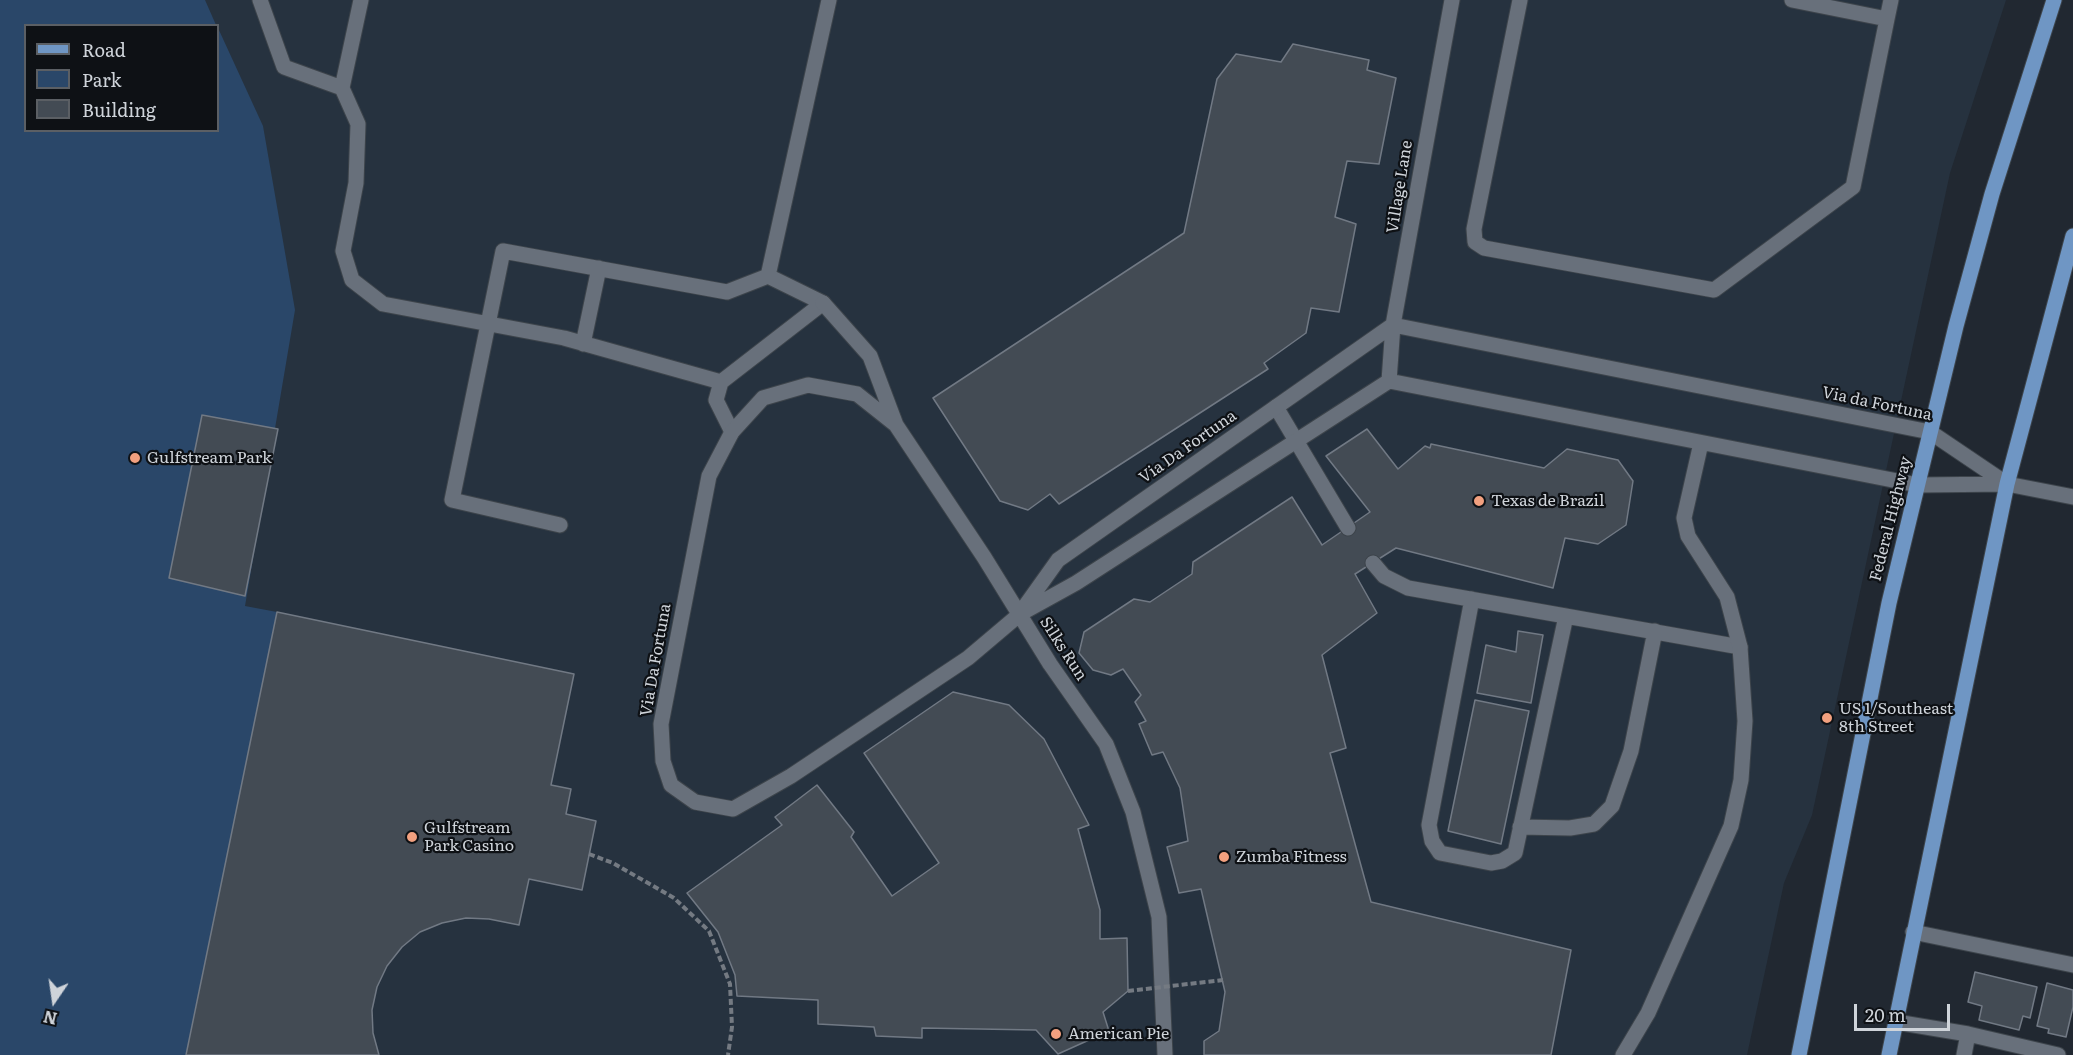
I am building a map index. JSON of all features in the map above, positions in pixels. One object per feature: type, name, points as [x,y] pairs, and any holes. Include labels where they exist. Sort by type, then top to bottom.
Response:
[{"type":"main road","name":"Federal Highway","points":[[1799,1055],[1887,615],[1930,432],[1992,194],[2054,0]]},
{"type":"main road","points":[[1889,1055],[2007,484],[2073,236]]},
{"type":"street","points":[[260,0],[284,68],[342,88]]},
{"type":"street","points":[[361,0],[342,88],[358,124],[356,183],[343,251],[352,280],[383,304],[583,344],[720,382]]},
{"type":"street","points":[[768,276],[829,0]]},
{"type":"street","name":"Village Lane","points":[[1389,381],[1393,325],[1452,0]]},
{"type":"street","points":[[1520,0],[1474,229],[1475,242],[1484,248],[1714,290],[1853,188],[1891,0]]},
{"type":"street","points":[[1792,0],[1887,19]]},
{"type":"street","points":[[560,525],[452,500],[503,251],[727,292],[768,276],[824,303],[720,382],[716,400],[732,432]]},
{"type":"street","points":[[583,344],[598,268]]},
{"type":"street","name":"Silks Run","points":[[824,303],[870,356],[896,425],[1020,614],[1050,664],[1106,744],[1133,812],[1159,917],[1165,1055]]},
{"type":"street","name":"Via Da Fortuna","points":[[1020,614],[1058,560],[1393,325]]},
{"type":"street","name":"Via da Fortuna","points":[[1393,325],[1930,432],[2007,484]]},
{"type":"street","points":[[1389,381],[1918,485],[2007,484],[2073,497]]},
{"type":"street","name":"Via Da Fortuna","points":[[896,425],[857,394],[808,385],[763,398],[732,432],[709,476],[661,724],[663,761],[671,785],[695,802],[733,809],[791,776],[968,658],[1020,614],[1076,583],[1389,381]]},
{"type":"street","points":[[1276,407],[1348,528]]},
{"type":"street","points":[[1623,1055],[1648,1013],[1731,826],[1741,780],[1745,721],[1740,646],[1727,597],[1688,536],[1684,518],[1701,443]]},
{"type":"street","points":[[1373,563],[1384,576],[1408,588],[1740,646]]},
{"type":"street","points":[[1472,599],[1429,825],[1432,841],[1440,853],[1491,863],[1502,861],[1515,853],[1566,616]]},
{"type":"street","points":[[1520,827],[1570,828],[1594,824],[1612,806],[1631,751],[1655,631]]},
{"type":"street","points":[[1914,932],[2073,965]]},
{"type":"street","points":[[1896,1022],[1968,1034],[2058,1055]]},
{"type":"street","points":[[1964,1055],[1968,1034]]},
{"type":"path","points":[[589,854],[614,863],[674,898],[709,931],[730,984],[732,1027],[728,1055]]},
{"type":"path","points":[[1128,991],[1223,980]]},
{"type":"shaded area","points":[[0,0],[2006,0],[1950,173],[1812,815],[1784,883],[1747,1055],[0,1055]]},
{"type":"green space","name":"Gulfstream Park","points":[[0,0],[205,0],[216,24],[24,24],[24,132],[219,132],[219,30],[263,126],[295,310],[245,606],[277,612],[186,1055],[0,1055]]},
{"type":"building","points":[[1293,44],[1369,60],[1367,70],[1396,78],[1379,164],[1347,161],[1335,217],[1356,224],[1339,312],[1311,308],[1306,333],[1264,363],[1268,369],[1059,504],[1050,494],[1028,510],[1000,501],[933,398],[1184,233],[1217,79],[1236,54],[1281,62]]},
{"type":"building","points":[[202,415],[278,429],[245,596],[169,578]]},
{"type":"building","points":[[1367,429],[1398,469],[1425,446],[1430,448],[1431,444],[1544,468],[1567,449],[1618,460],[1633,481],[1626,525],[1598,544],[1565,538],[1553,588],[1396,548],[1355,574],[1377,613],[1322,655],[1346,748],[1330,753],[1371,902],[1571,950],[1551,1055],[1204,1055],[1204,1041],[1219,1031],[1225,992],[1201,889],[1179,893],[1167,847],[1188,841],[1180,788],[1163,752],[1152,755],[1139,724],[1146,721],[1135,702],[1141,695],[1123,669],[1111,675],[1093,670],[1079,653],[1084,632],[1134,599],[1150,602],[1192,574],[1193,562],[1292,497],[1322,545],[1370,512],[1326,456]]},
{"type":"building","name":"Gulfstream Park Casino","points":[[277,612],[574,674],[551,785],[571,789],[566,814],[596,821],[582,890],[529,879],[519,925],[489,919],[466,918],[442,923],[420,932],[402,947],[387,966],[377,987],[372,1010],[373,1033],[379,1055],[186,1055]]},
{"type":"building","points":[[1518,631],[1543,635],[1531,703],[1477,693],[1486,645],[1516,652]]},
{"type":"building","points":[[953,692],[1009,705],[1044,739],[1089,825],[1078,829],[1100,910],[1100,939],[1127,938],[1128,991],[1103,1012],[1109,1031],[1058,1054],[1036,1030],[922,1028],[922,1038],[876,1036],[874,1027],[818,1024],[818,1000],[737,996],[735,975],[718,932],[687,893],[782,825],[775,817],[817,785],[854,832],[851,837],[892,896],[939,863],[864,753]]},
{"type":"building","points":[[1475,700],[1529,711],[1501,844],[1448,831]]},
{"type":"building","points":[[1975,972],[2037,987],[2030,1018],[2023,1016],[2019,1030],[1979,1020],[1982,1006],[1968,1002]]},
{"type":"building","points":[[2047,983],[2073,990],[2073,1007],[2066,1037],[2048,1033],[2049,1029],[2037,1026]]},
{"type":"place","name":"Gulfstream Park","points":[[135,458]]},
{"type":"place","name":"Texas de Brazil","points":[[1479,501]]},
{"type":"place","name":"US 1/Southeast 8th Street","points":[[1827,718]]},
{"type":"place","name":"Gulfstream Park Casino","points":[[412,837]]},
{"type":"place","name":"Zumba Fitness","points":[[1224,857]]},
{"type":"place","name":"American Pie","points":[[1056,1034]]}]
